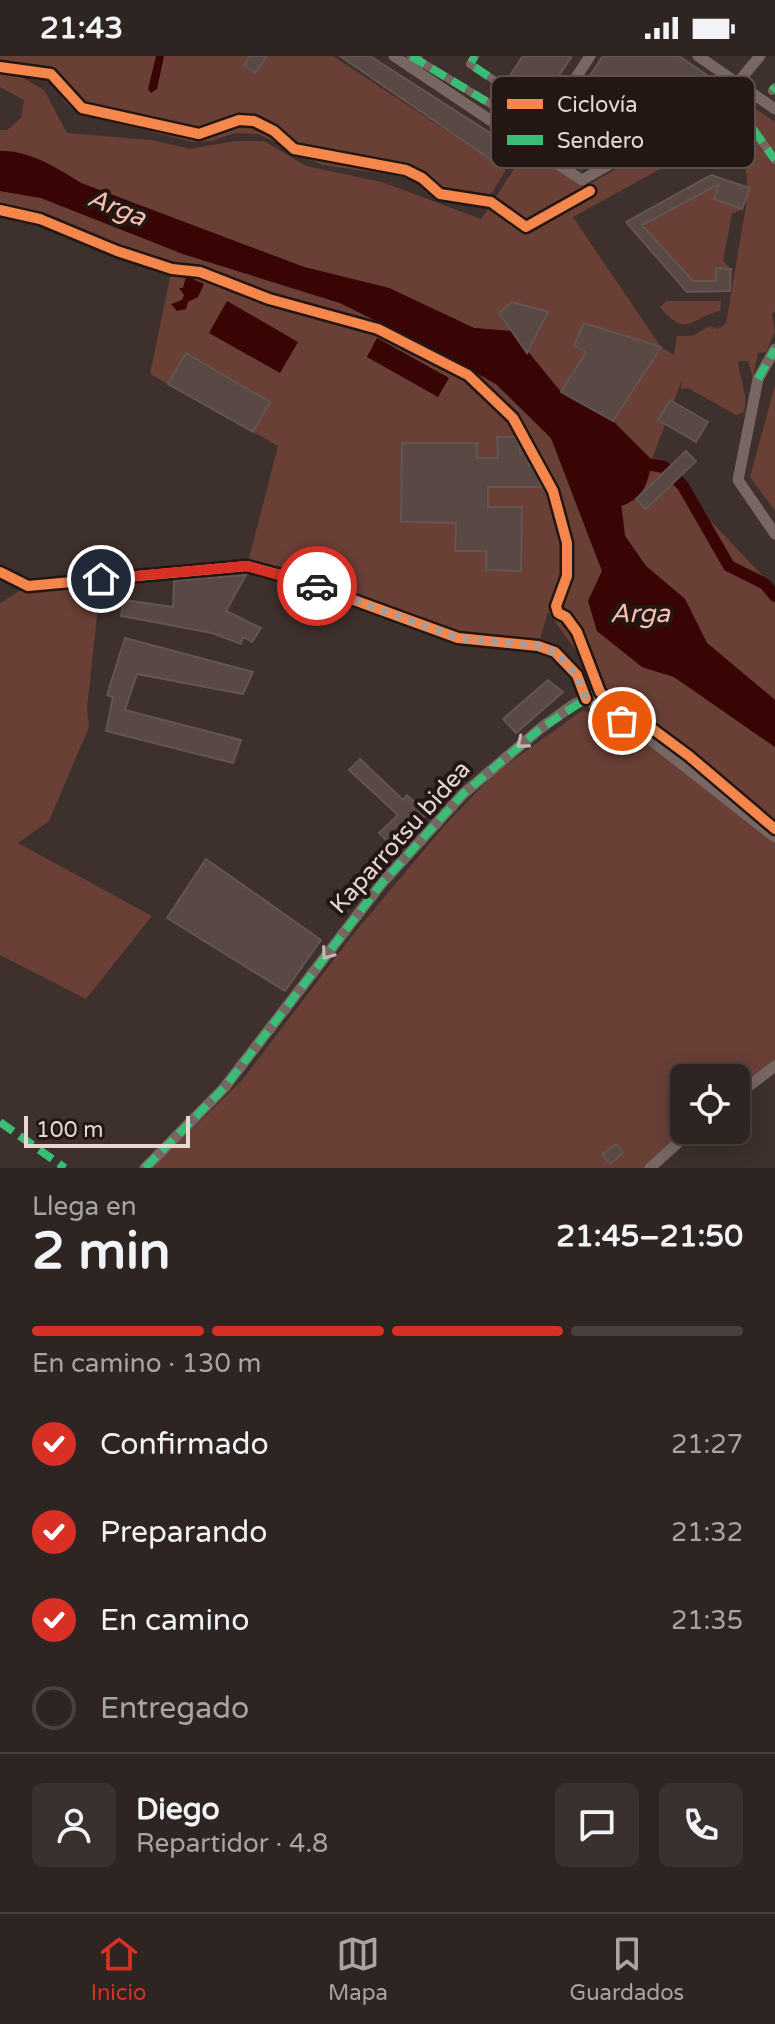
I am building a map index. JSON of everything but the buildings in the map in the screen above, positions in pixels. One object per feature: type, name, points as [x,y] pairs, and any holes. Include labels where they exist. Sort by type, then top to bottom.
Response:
[{"type":"street","points":[[394,56],[413,59],[491,104]]},
{"type":"street","points":[[475,56],[470,64],[491,78]]},
{"type":"street","points":[[577,76],[590,56]]},
{"type":"street","points":[[698,56],[727,76]]},
{"type":"street","points":[[744,76],[760,56]]},
{"type":"street","points":[[413,59],[491,118]]},
{"type":"street","points":[[755,95],[775,109]]},
{"type":"street","points":[[755,132],[775,160]]},
{"type":"street","points":[[564,168],[582,180],[603,168]]},
{"type":"street","points":[[775,349],[758,379],[738,480],[775,534]]},
{"type":"street","points":[[0,572],[28,586],[247,566],[299,580],[458,638],[538,646],[555,652],[577,675],[586,699],[642,733],[775,837]]},
{"type":"street","name":"Kaparrotsu bidea","points":[[145,1168],[224,1088],[382,883],[463,794],[541,728],[600,692]]},
{"type":"street","points":[[750,1085],[775,1066]]},
{"type":"street","points":[[650,1168],[677,1144]]},
{"type":"shaded area","points":[[0,56],[333,56],[491,160],[491,168],[506,170],[482,208],[429,191],[409,177],[322,165],[258,134],[235,133],[212,141],[193,142],[77,113],[63,100],[54,83],[18,75],[44,90],[67,133],[152,140],[190,149],[235,141],[264,141],[306,166],[382,182],[481,219],[515,168],[559,168],[586,186],[618,168],[662,168],[573,217],[661,347],[674,355],[677,336],[692,336],[710,326],[718,329],[726,323],[746,206],[745,168],[755,168],[755,108],[775,122],[775,311],[772,314],[775,332],[766,352],[758,353],[753,377],[748,361],[738,361],[745,399],[744,412],[736,415],[688,388],[681,389],[682,380],[652,459],[775,589],[775,700],[707,643],[685,599],[646,566],[625,536],[613,421],[561,392],[511,331],[474,328],[389,288],[304,267],[81,183],[32,157],[0,151],[0,130],[7,130],[21,118],[24,100],[0,87]]},
{"type":"shaded area","points":[[719,184],[715,199],[742,209],[732,214],[723,261],[731,269],[716,269],[716,281],[693,281],[645,228],[645,224]]},
{"type":"shaded area","points":[[0,191],[41,198],[183,254],[340,303],[496,384],[551,438],[602,571],[588,601],[642,667],[674,677],[775,747],[775,1061],[750,1082],[750,1064],[670,1064],[671,1144],[648,1168],[152,1168],[243,1079],[351,937],[444,826],[495,773],[583,710],[625,730],[665,756],[601,704],[589,669],[548,612],[538,646],[458,638],[247,566],[278,446],[150,374],[171,272],[181,275],[183,269],[287,309],[323,316],[216,275],[175,262],[143,257],[53,221],[0,208]],"holes":[[[377,338],[448,378],[367,357]]]},
{"type":"shaded area","points":[[667,301],[721,301],[720,311],[682,324],[669,317],[660,307]]},
{"type":"shaded area","points":[[775,385],[775,511],[750,477]]},
{"type":"shaded area","points":[[101,579],[87,709],[89,727],[49,821],[18,843],[152,916],[86,999],[0,955],[0,603],[28,586]]},
{"type":"water","points":[[156,56],[164,56],[157,89],[151,93],[148,89]]},
{"type":"water","name":"Arga","points":[[0,151],[22,153],[81,183],[304,267],[389,288],[474,328],[511,331],[561,392],[613,421],[652,460],[640,494],[621,506],[625,536],[646,566],[685,599],[707,643],[775,700],[775,747],[674,677],[642,667],[597,631],[588,601],[602,571],[551,438],[496,384],[340,303],[183,254],[41,198],[0,191]]},
{"type":"water","points":[[186,276],[204,284],[198,297],[188,302],[186,309],[177,311],[171,304],[182,300],[184,295],[179,288],[183,288]]},
{"type":"water","points":[[227,301],[298,342],[280,373],[209,333]]},
{"type":"water","points":[[377,338],[449,378],[438,397],[367,357]]},
{"type":"waterway","points":[[635,462],[664,467],[683,486],[729,566],[765,584],[775,596]]},
{"type":"marked path","points":[[411,56],[491,104]]},
{"type":"marked path","points":[[475,56],[470,64],[491,78]]},
{"type":"marked path","points":[[772,91],[775,87]]},
{"type":"marked path","points":[[755,132],[775,160]]},
{"type":"marked path","points":[[758,379],[775,349]]},
{"type":"marked path","points":[[145,1168],[224,1088],[382,883],[463,794],[541,728],[586,699]]},
{"type":"marked path","points":[[0,1122],[65,1168]]},
{"type":"cycle path","points":[[0,67],[51,74],[82,108],[199,134],[239,120],[254,121],[274,131],[294,149],[406,170],[422,178],[440,194],[491,202],[526,227],[590,191]]},
{"type":"cycle path","points":[[0,210],[40,219],[117,251],[172,269],[200,272],[269,299],[378,329],[468,375],[513,418],[553,491],[567,543],[567,576],[556,606],[558,613],[566,617],[577,632],[600,692],[612,704],[631,713],[689,756],[775,829]]},
{"type":"cycle path","points":[[0,572],[28,586],[247,566],[299,580],[458,638],[538,646],[555,652],[577,675],[586,699]]},
{"type":"way so far","points":[[317,586],[458,638],[538,646],[555,652],[577,675],[586,699],[622,721]]},
{"type":"route","points":[[101,579],[247,566],[317,586]]}]
